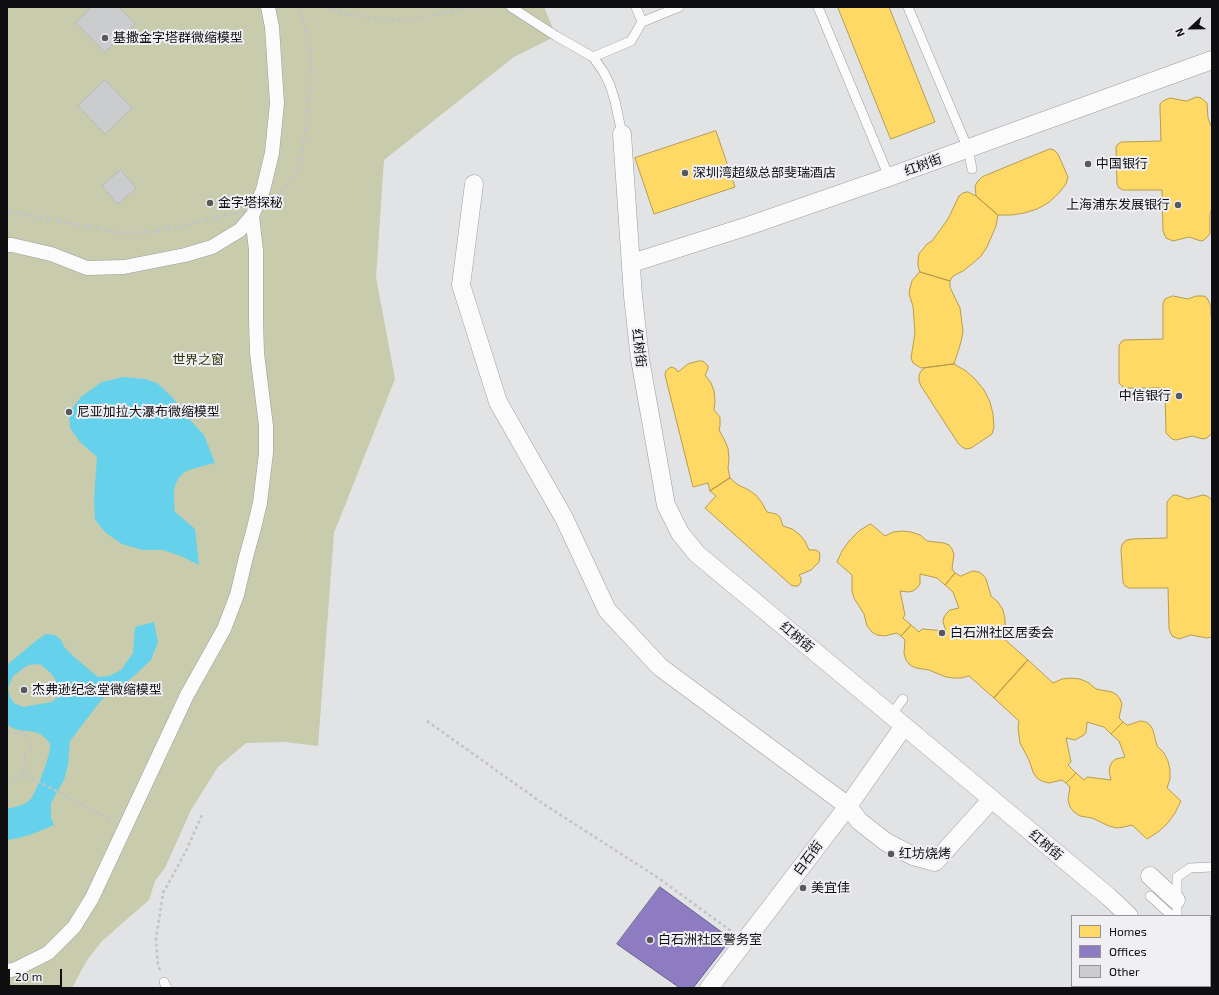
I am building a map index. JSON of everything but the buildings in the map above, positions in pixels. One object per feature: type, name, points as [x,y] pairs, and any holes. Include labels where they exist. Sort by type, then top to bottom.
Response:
[{"type":"street","points":[[7,245],[51,254],[88,268],[124,267],[185,255],[212,247],[240,230],[252,216],[263,190],[272,153],[277,103],[272,27],[268,7]]},
{"type":"street","name":"红树街","points":[[632,263],[748,226],[889,177],[1212,60]]},
{"type":"street","name":"红树街","points":[[622,134],[632,263],[633,296],[640,358],[666,505],[680,533],[697,554],[1103,892],[1128,915]]},
{"type":"street","points":[[474,184],[461,285],[498,402],[564,518],[607,610],[660,667],[848,806],[859,821],[886,842],[913,856],[935,862],[991,800]]},
{"type":"street","points":[[7,971],[16,969],[48,953],[74,927],[92,898],[187,695],[224,629],[238,595],[260,503],[266,453],[266,426],[257,353],[256,250],[252,216]]},
{"type":"street","name":"白石街","points":[[709,988],[848,806],[897,720]]},
{"type":"street","points":[[1150,876],[1175,911]]},
{"type":"lane","points":[[510,7],[593,57],[603,71],[610,85],[622,134]]},
{"type":"lane","points":[[636,7],[642,22]]},
{"type":"lane","points":[[593,57],[631,41],[642,22],[679,7]]},
{"type":"lane","points":[[818,7],[889,177]]},
{"type":"lane","points":[[908,7],[968,149],[972,168]]},
{"type":"lane","points":[[897,720],[903,698]]},
{"type":"lane","points":[[1150,896],[1175,911],[1177,877],[1190,868],[1212,867]]},
{"type":"path","points":[[328,7],[350,15],[401,22],[466,7],[486,7]]},
{"type":"path","points":[[427,720],[545,805],[656,877],[744,941]]},
{"type":"path","points":[[7,731],[11,733],[24,733],[31,751],[24,754],[25,762],[20,777],[14,783],[7,786]]},
{"type":"path","points":[[22,773],[69,799],[125,827]]},
{"type":"path","points":[[165,985],[158,966],[156,939],[163,893],[186,853],[202,815]]},
{"type":"green space","name":"世界之窗","points":[[7,7],[544,7],[556,36],[514,57],[384,160],[376,277],[395,379],[334,533],[318,746],[285,742],[246,743],[218,767],[191,810],[165,868],[155,881],[149,900],[102,941],[87,960],[72,988],[7,988]]},
{"type":"water","points":[[123,377],[145,379],[157,383],[173,398],[204,435],[215,463],[185,472],[177,480],[174,490],[175,512],[195,529],[199,565],[181,556],[163,550],[142,550],[122,544],[106,533],[95,520],[94,500],[97,457],[80,442],[70,428],[69,412],[82,396],[102,382]]},
{"type":"water","points":[[154,622],[158,642],[151,660],[119,688],[102,699],[70,741],[68,765],[64,780],[51,803],[51,817],[54,825],[25,836],[7,840],[7,809],[22,805],[33,796],[49,755],[50,744],[46,738],[36,732],[16,729],[7,724],[7,665],[46,634],[55,635],[61,640],[65,648],[73,656],[98,677],[109,676],[121,670],[133,653],[135,627]],"holes":[[[39,664],[44,667],[54,678],[58,686],[58,697],[52,702],[23,707],[14,703],[10,697],[8,688],[13,676],[28,665]]]},
{"type":"railway","points":[[7,211],[122,233],[138,233],[172,228],[256,208],[276,196],[289,185],[299,166],[310,91],[309,42],[298,7]]},
{"type":"place","name":"基撒金字塔群微缩模型","points":[[105,38]]},
{"type":"place","name":"中国银行","points":[[1088,164]]},
{"type":"place","name":"深圳湾超级总部斐瑞酒店","points":[[685,173]]},
{"type":"place","name":"金字塔探秘","points":[[210,203]]},
{"type":"place","name":"上海浦东发展银行","points":[[1178,205]]},
{"type":"place","name":"中信银行","points":[[1179,396]]},
{"type":"place","name":"尼亚加拉大瀑布微缩模型","points":[[69,412]]},
{"type":"place","name":"白石洲社区居委会","points":[[942,633]]},
{"type":"place","name":"杰弗逊纪念堂微缩模型","points":[[24,690]]},
{"type":"place","name":"红坊烧烤","points":[[891,854]]},
{"type":"place","name":"美宜佳","points":[[803,888]]},
{"type":"place","name":"白石洲社区警务室","points":[[650,940]]}]
